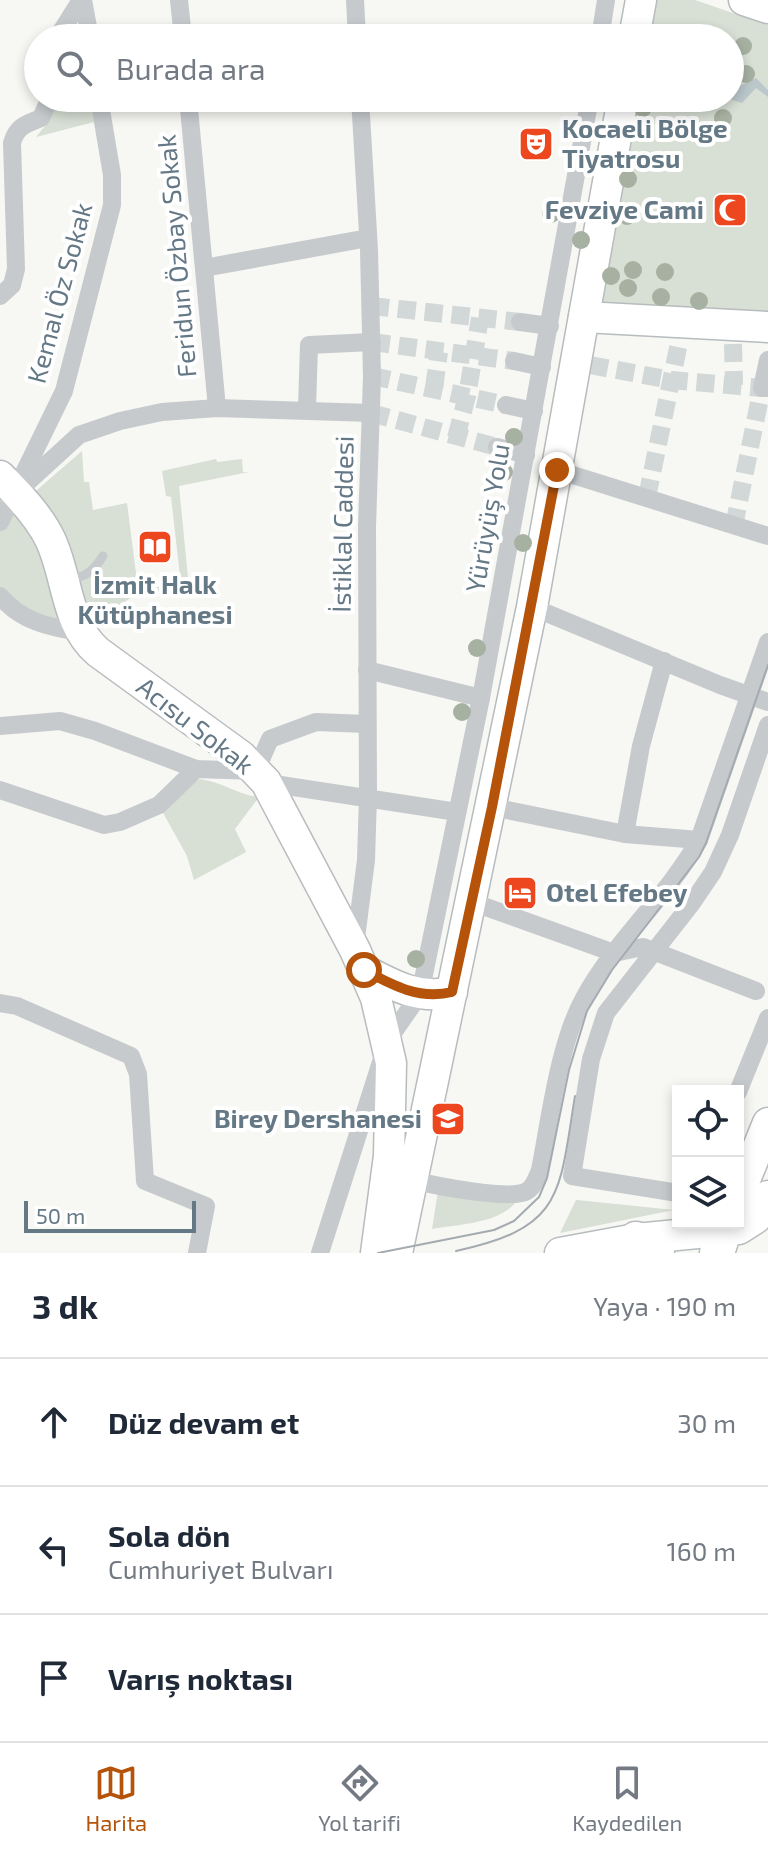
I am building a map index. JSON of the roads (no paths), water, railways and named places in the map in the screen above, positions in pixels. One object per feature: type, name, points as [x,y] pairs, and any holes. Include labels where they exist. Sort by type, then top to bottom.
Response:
[{"type":"main road","points":[[637,24],[641,0]]},
{"type":"main road","points":[[744,0],[768,8]]},
{"type":"main road","points":[[397,1253],[492,807],[557,470],[583,364],[584,317],[621,112]]},
{"type":"main road","points":[[584,317],[681,333],[732,334],[768,327]]},
{"type":"main road","points":[[8,484],[50,537],[79,632]]},
{"type":"main road","name":"Acısu Sokak","points":[[79,632],[98,652],[202,727],[261,776],[359,960],[376,998],[391,1063],[391,1134],[376,1253]]},
{"type":"main road","points":[[359,960],[390,984],[420,994],[452,992]]},
{"type":"main road","points":[[744,1182],[768,1123]]},
{"type":"main road","points":[[560,1253],[720,1240],[756,1218],[768,1196]]},
{"type":"street","points":[[66,24],[82,0]]},
{"type":"street","points":[[82,0],[87,24]]},
{"type":"street","points":[[179,0],[182,24]]},
{"type":"street","points":[[355,0],[356,24]]},
{"type":"street","points":[[602,24],[606,0]]},
{"type":"street","points":[[0,296],[12,285],[16,269],[12,143],[23,125],[41,118],[44,112]]},
{"type":"street","name":"Kemal Öz Sokak","points":[[8,484],[64,391],[112,205],[112,175],[101,112]]},
{"type":"street","name":"Feridun Özbay Sokak","points":[[189,112],[217,408]]},
{"type":"street","name":"İstiklal Caddesi","points":[[359,960],[368,796],[372,342],[361,112]]},
{"type":"street","name":"Yürüyüş Yolu","points":[[420,994],[481,698],[588,112]]},
{"type":"street","points":[[204,268],[368,238]]},
{"type":"street","points":[[520,322],[550,326]]},
{"type":"street","points":[[307,409],[309,345],[372,342]]},
{"type":"street","points":[[765,388],[768,360]]},
{"type":"street","points":[[514,361],[542,367]]},
{"type":"street","points":[[506,405],[534,411]]},
{"type":"street","points":[[0,522],[8,484],[79,435],[120,421],[162,412],[217,408],[371,413]]},
{"type":"street","points":[[497,447],[526,455]]},
{"type":"street","points":[[557,470],[768,536]]},
{"type":"street","points":[[0,596],[16,611],[41,626],[79,632]]},
{"type":"street","points":[[532,607],[759,699]]},
{"type":"street","points":[[412,1180],[508,1195],[526,1192],[534,1184],[540,1170],[569,1039],[582,1001],[614,953],[683,870],[699,840],[759,699],[768,642]]},
{"type":"street","points":[[625,834],[641,746],[664,661]]},
{"type":"street","points":[[367,670],[481,698]]},
{"type":"street","points":[[0,726],[60,721],[95,731],[193,771],[261,776],[457,812]]},
{"type":"street","points":[[261,776],[270,739],[316,722],[367,724]]},
{"type":"street","points":[[672,1192],[572,1176],[591,1059],[606,1013],[692,903],[723,854],[768,725]]},
{"type":"street","points":[[0,790],[104,825],[120,822],[159,805],[193,771]]},
{"type":"street","points":[[492,807],[625,834],[699,840]]},
{"type":"street","points":[[472,902],[614,953],[643,947],[756,991]]},
{"type":"street","points":[[320,1253],[388,1040],[420,994]]},
{"type":"street","points":[[0,1003],[17,1006],[131,1056],[138,1074],[145,1181],[206,1206],[197,1253]]},
{"type":"street","points":[[741,1085],[768,1018]]},
{"type":"lane","points":[[65,580],[93,571],[103,556]]},
{"type":"tunnel","points":[[371,306],[520,322]]},
{"type":"tunnel","points":[[456,438],[467,396],[480,318]]},
{"type":"tunnel","points":[[372,342],[514,361]]},
{"type":"tunnel","points":[[647,497],[679,343]]},
{"type":"tunnel","points":[[733,344],[734,385]]},
{"type":"tunnel","points":[[434,388],[439,352]]},
{"type":"tunnel","points":[[590,365],[671,380],[762,388],[734,526]]},
{"type":"tunnel","points":[[372,376],[506,405]]},
{"type":"tunnel","points":[[371,413],[497,447]]},
{"type":"tram line","points":[[378,1253],[494,1230],[514,1221],[539,1197],[547,1178],[569,1070],[587,1011],[612,970],[699,857],[768,665]]},
{"type":"tram line","points":[[456,1251],[518,1231],[537,1218],[550,1202],[565,1158],[575,1096]]},
{"type":"place","name":"Kocaeli Bölge Tiyatrosu","points":[[536,144]]},
{"type":"place","name":"Fevziye Cami","points":[[730,210]]},
{"type":"place","name":"İzmit Halk Kütüphanesi","points":[[155,547]]},
{"type":"place","name":"Otel Efebey","points":[[520,893]]},
{"type":"place","name":"Birey Dershanesi","points":[[448,1119]]}]
